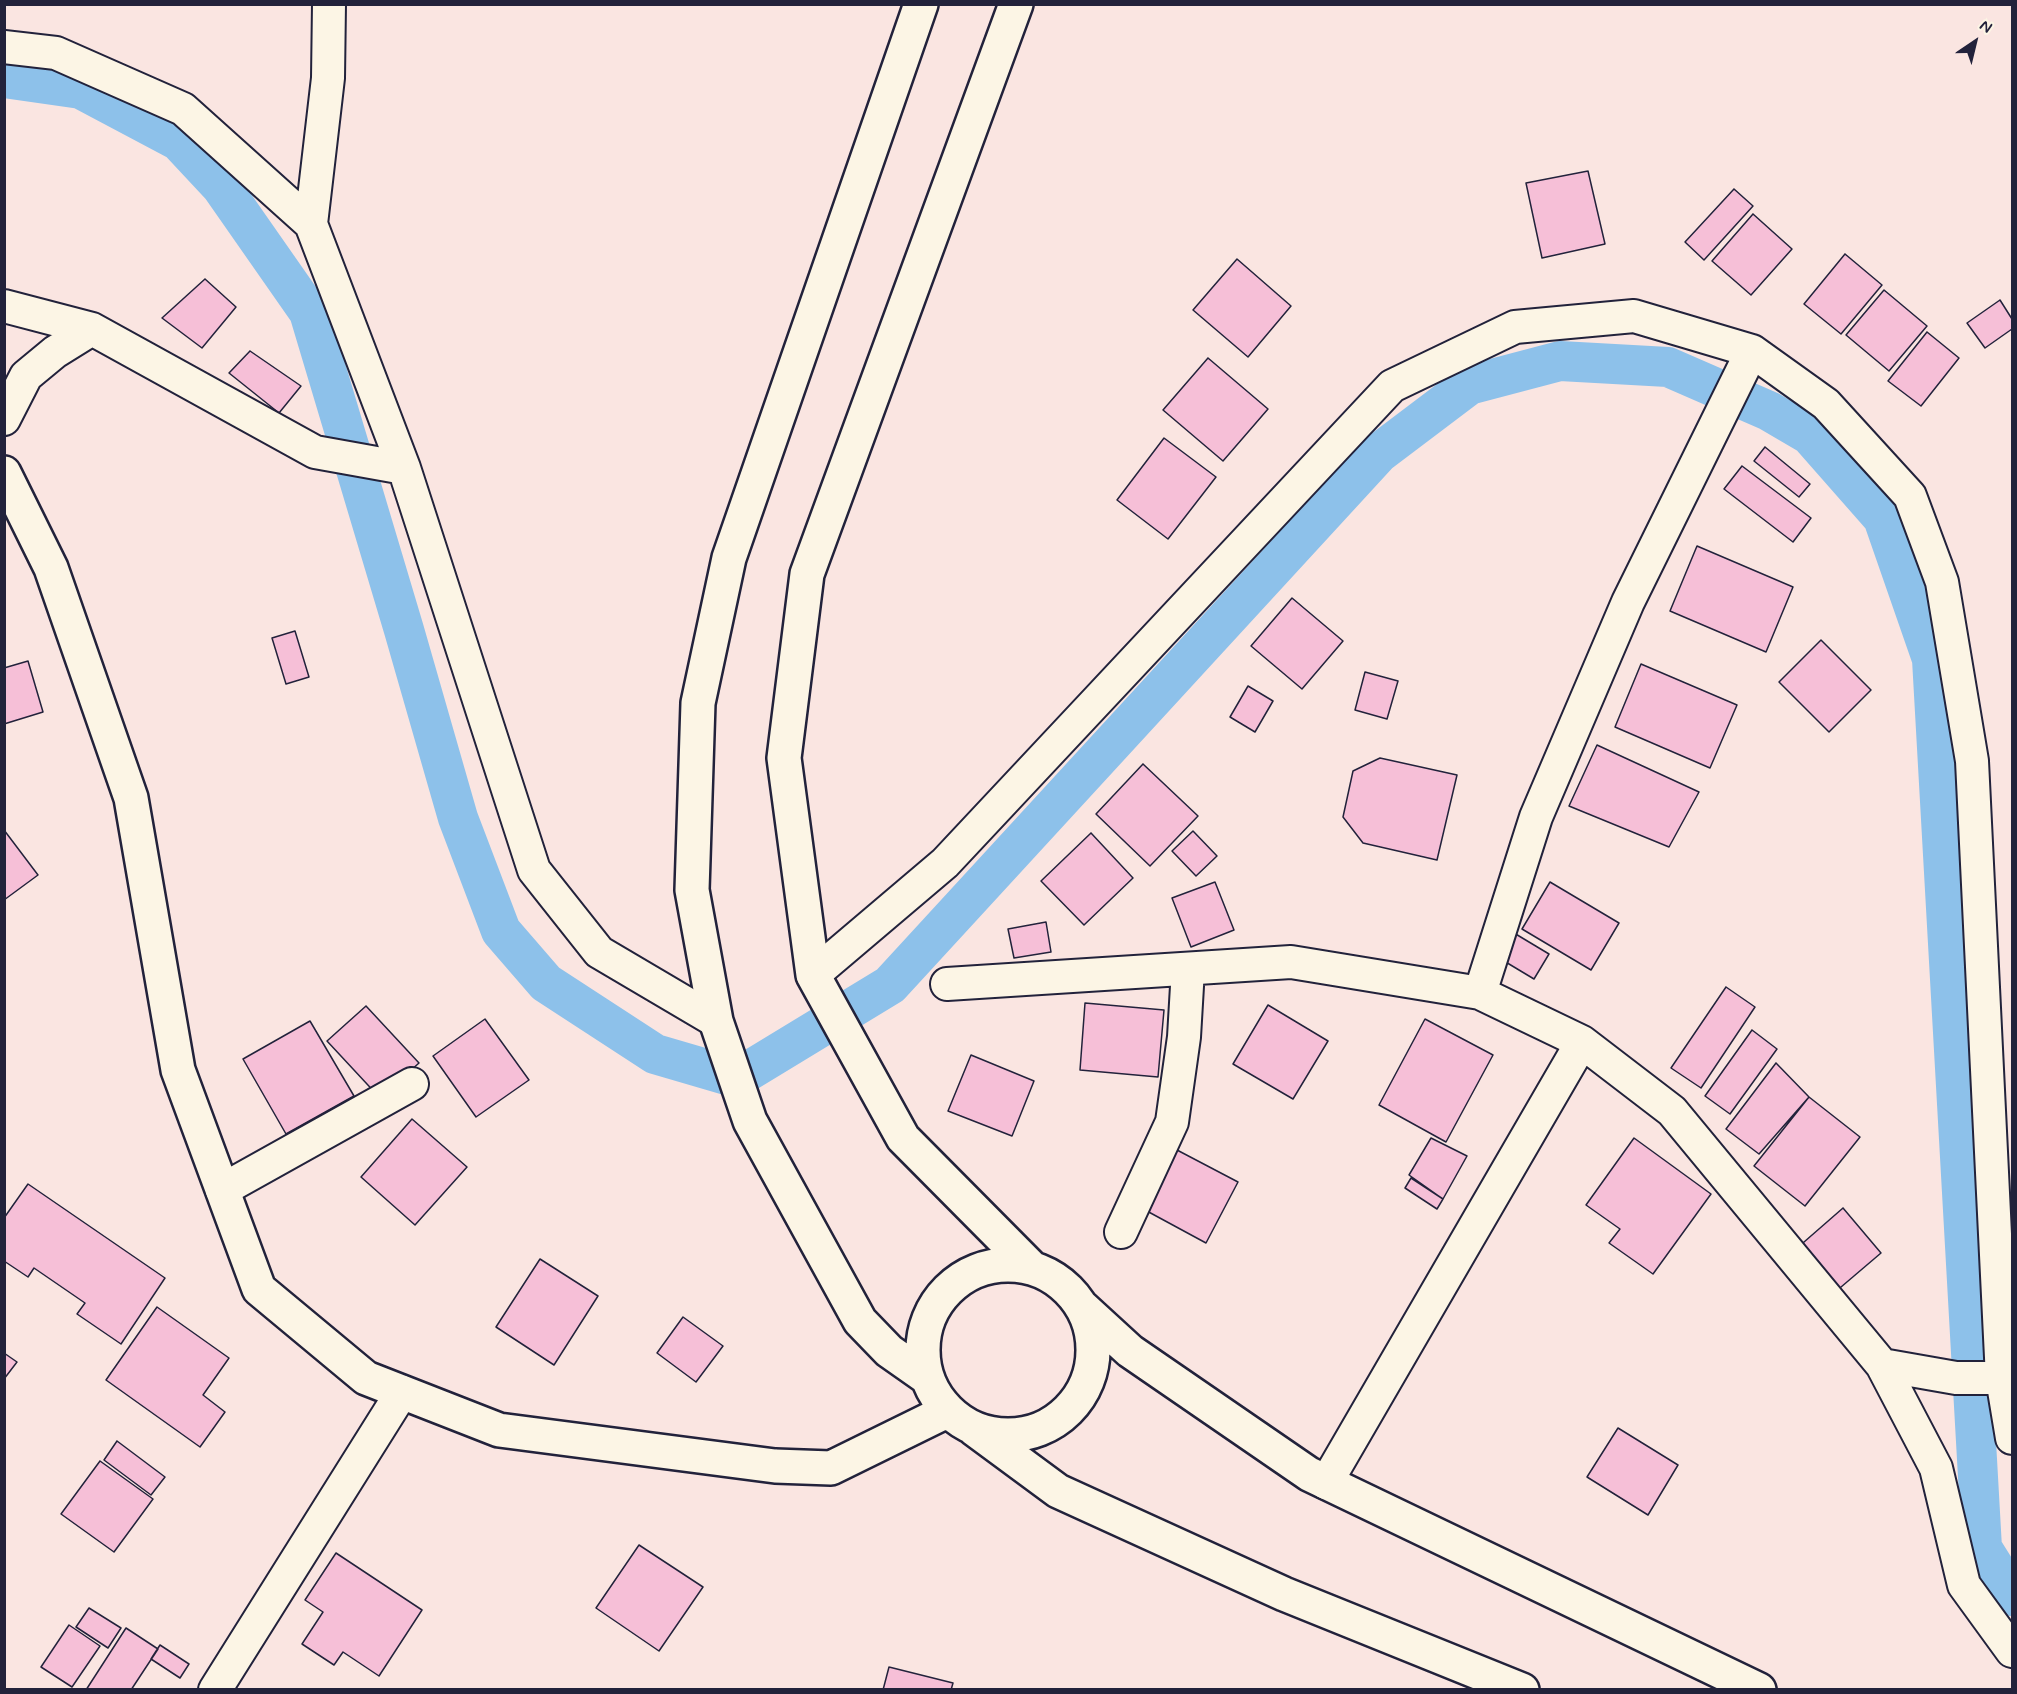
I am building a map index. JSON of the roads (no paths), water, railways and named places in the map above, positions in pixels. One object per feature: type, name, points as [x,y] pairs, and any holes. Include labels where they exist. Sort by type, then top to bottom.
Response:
[{"type":"main road","points":[[921,4],[729,558],[698,703],[692,890],[719,1030],[750,1121],[860,1321],[889,1351],[926,1377]]},
{"type":"main road","points":[[1016,4],[807,574],[784,758],[818,985],[903,1138],[1031,1267]]},
{"type":"main road","points":[[4,473],[51,568],[131,798],[178,1070],[259,1289],[366,1378],[499,1430],[775,1466],[831,1468],[961,1420],[1000,1436],[1026,1435],[1052,1425],[1073,1407],[1087,1385],[1094,1359],[1092,1332],[1082,1307]]},
{"type":"main road","points":[[1522,1689],[1284,1594],[1058,1491],[961,1420],[934,1395],[926,1377],[922,1350],[926,1324],[938,1301],[956,1282],[979,1269],[1005,1264],[1031,1267],[1051,1276],[1069,1290],[1082,1307],[1130,1351],[1309,1474],[1759,1689]]},
{"type":"street","points":[[311,224],[328,78],[329,4]]},
{"type":"street","points":[[4,47],[56,53],[183,110],[311,224],[404,468],[534,870],[599,952],[719,1030]]},
{"type":"street","points":[[4,306],[92,329],[315,452],[404,468]]},
{"type":"street","points":[[818,985],[945,863],[1392,386],[1515,327],[1634,316],[1740,375],[1826,404],[1910,496],[1942,582],[1972,761],[1995,1378],[2013,1438]]},
{"type":"street","points":[[4,419],[26,376],[54,352],[92,329]]},
{"type":"street","points":[[1480,993],[1536,817],[1628,602],[1740,375]]},
{"type":"street","points":[[947,984],[1291,962],[1480,993],[1582,1042],[1672,1111],[1882,1365],[1936,1467],[1964,1585],[2013,1651]]},
{"type":"street","points":[[1121,1232],[1172,1122],[1184,1037],[1188,969]]},
{"type":"street","points":[[1326,1483],[1582,1042]]},
{"type":"street","points":[[222,1190],[412,1084]]},
{"type":"street","points":[[1882,1365],[1956,1378],[1995,1378]]},
{"type":"street","points":[[215,1689],[402,1392]]},
{"type":"waterway","points":[[4,78],[81,89],[179,141],[221,186],[309,312],[458,818],[501,931],[546,983],[655,1054],[737,1078],[890,985],[1379,453],[1469,385],[1560,361],[1668,367],[1769,411],[1810,435],[1883,518],[1932,659],[1982,1548],[2012,1596]]}]
